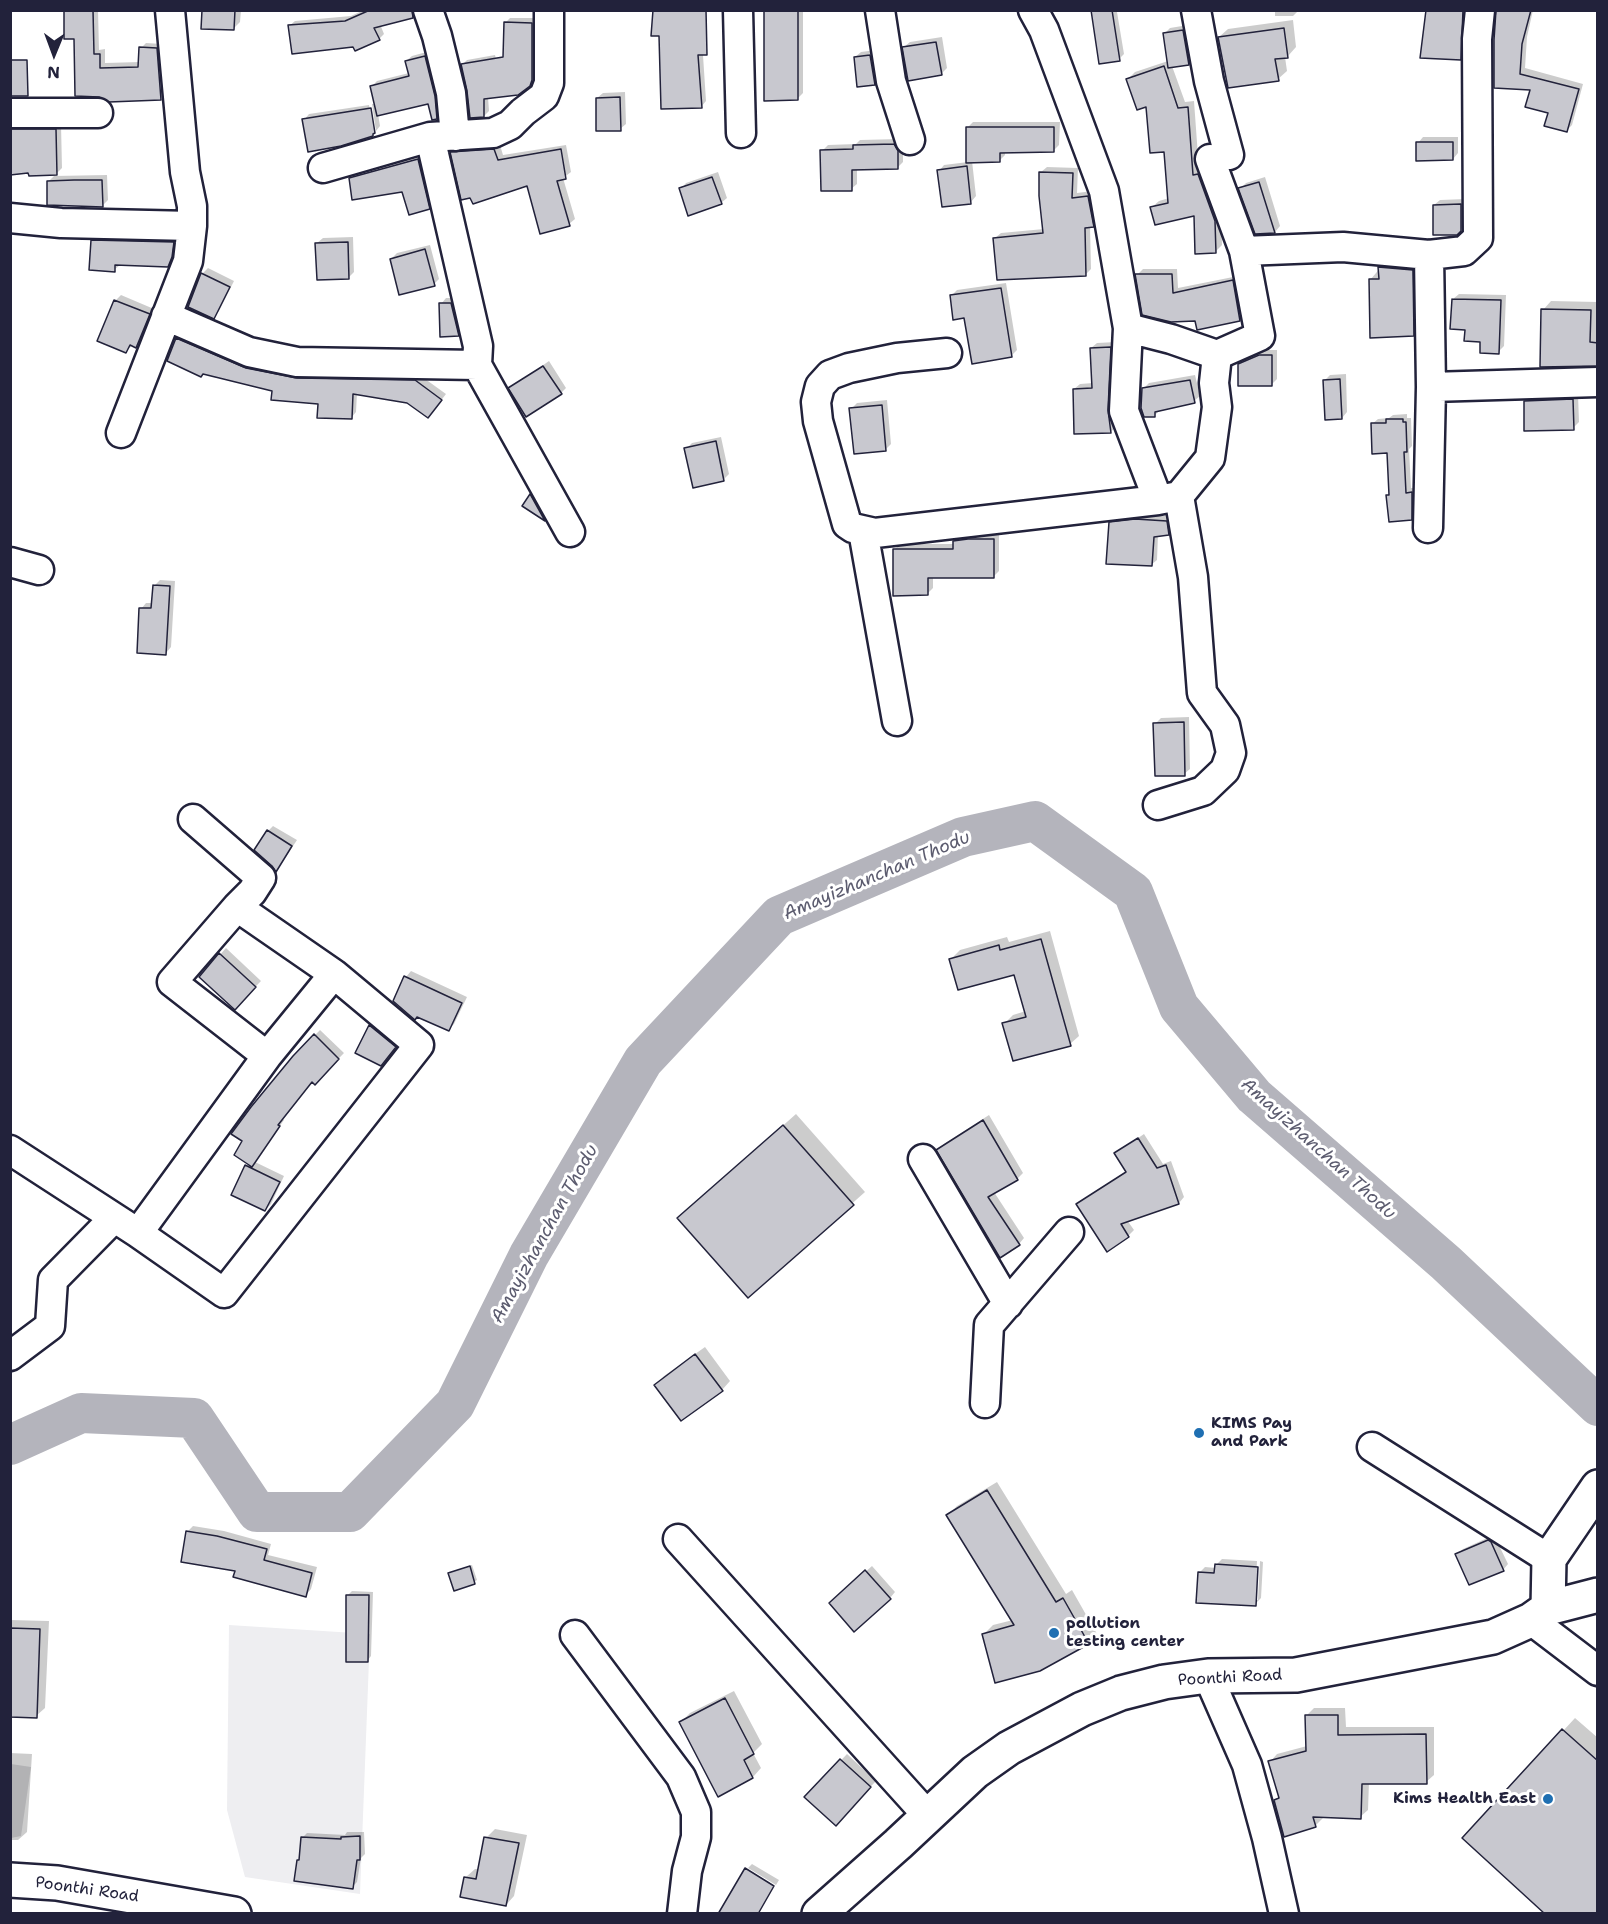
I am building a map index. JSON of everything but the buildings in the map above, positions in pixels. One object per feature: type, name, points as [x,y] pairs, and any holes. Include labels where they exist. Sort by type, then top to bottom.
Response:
[{"type":"main road","points":[[1540,1614],[1558,1547],[1598,1487]]},
{"type":"main road","name":"Poonthi Road","points":[[819,1914],[975,1772],[1009,1748],[1082,1709],[1121,1693],[1153,1684],[1208,1676],[1296,1675],[1493,1637],[1540,1614],[1598,1595]]},
{"type":"main road","name":"Poonthi Road","points":[[10,1880],[57,1883],[234,1914]]},
{"type":"street","points":[[121,433],[188,261],[192,206],[185,172],[170,10]]},
{"type":"street","points":[[428,10],[451,93],[443,136],[478,346],[477,364],[570,532]]},
{"type":"street","points":[[323,168],[443,136],[493,133],[510,125],[544,96],[549,83],[549,10]]},
{"type":"street","points":[[738,10],[741,133]]},
{"type":"street","points":[[880,10],[891,81],[910,140]]},
{"type":"street","points":[[1034,10],[1048,40],[1104,191],[1128,328],[1124,411],[1169,498],[1193,577],[1202,693],[1225,725],[1231,753],[1225,770],[1203,791],[1158,805]]},
{"type":"street","points":[[1128,328],[1171,339],[1217,355],[1260,336],[1244,251],[1220,157],[1196,10]]},
{"type":"street","points":[[1244,251],[1343,247],[1429,255],[1464,251],[1478,238],[1477,39],[1480,10]]},
{"type":"street","points":[[10,113],[98,113]]},
{"type":"street","points":[[10,218],[61,223],[192,226]]},
{"type":"street","points":[[1428,528],[1431,387],[1429,255]]},
{"type":"street","points":[[166,316],[249,352],[297,362],[477,364]]},
{"type":"street","points":[[946,353],[897,358],[849,368],[830,375],[820,386],[816,402],[818,421],[847,524],[875,533],[1169,498],[1210,458],[1217,407],[1214,384],[1217,355]]},
{"type":"street","points":[[1431,387],[1598,382]]},
{"type":"street","points":[[863,531],[897,721]]},
{"type":"street","points":[[10,562],[39,570]]},
{"type":"street","points":[[193,819],[261,878],[252,892],[172,982],[267,1056]]},
{"type":"street","points":[[10,1150],[138,1233],[224,1293],[419,1045],[334,974],[237,907]]},
{"type":"street","points":[[138,1233],[267,1056],[334,974]]},
{"type":"street","points":[[923,1159],[1008,1304]]},
{"type":"street","points":[[10,1356],[50,1326],[53,1280],[114,1218]]},
{"type":"street","points":[[985,1403],[989,1325],[1069,1232]]},
{"type":"street","points":[[1372,1447],[1558,1547]]},
{"type":"street","points":[[678,1539],[928,1816]]},
{"type":"street","points":[[1540,1614],[1598,1671]]},
{"type":"street","points":[[575,1635],[681,1777],[696,1812],[696,1837],[687,1871],[682,1914]]},
{"type":"street","points":[[1208,1676],[1247,1764],[1268,1838],[1284,1914]]},
{"type":"shaded area","points":[[229,1625],[370,1634],[360,1894],[245,1877],[227,1810]]},
{"type":"shaded area","points":[[11,1764],[31,1767],[21,1836],[11,1838]]},
{"type":"waterway","name":"Amayizhanchan Thodu","points":[[10,1445],[81,1413],[194,1418],[257,1512],[350,1512],[455,1404],[529,1255],[643,1061],[779,916],[963,837],[1035,821],[1133,892],[1179,1007],[1254,1096],[1446,1263],[1598,1406]]},
{"type":"place","name":"KIMS Pay and Park","points":[[1199,1433]]},
{"type":"place","name":"pollution testing center","points":[[1054,1633]]},
{"type":"place","name":"Kims Health East","points":[[1548,1799]]}]
